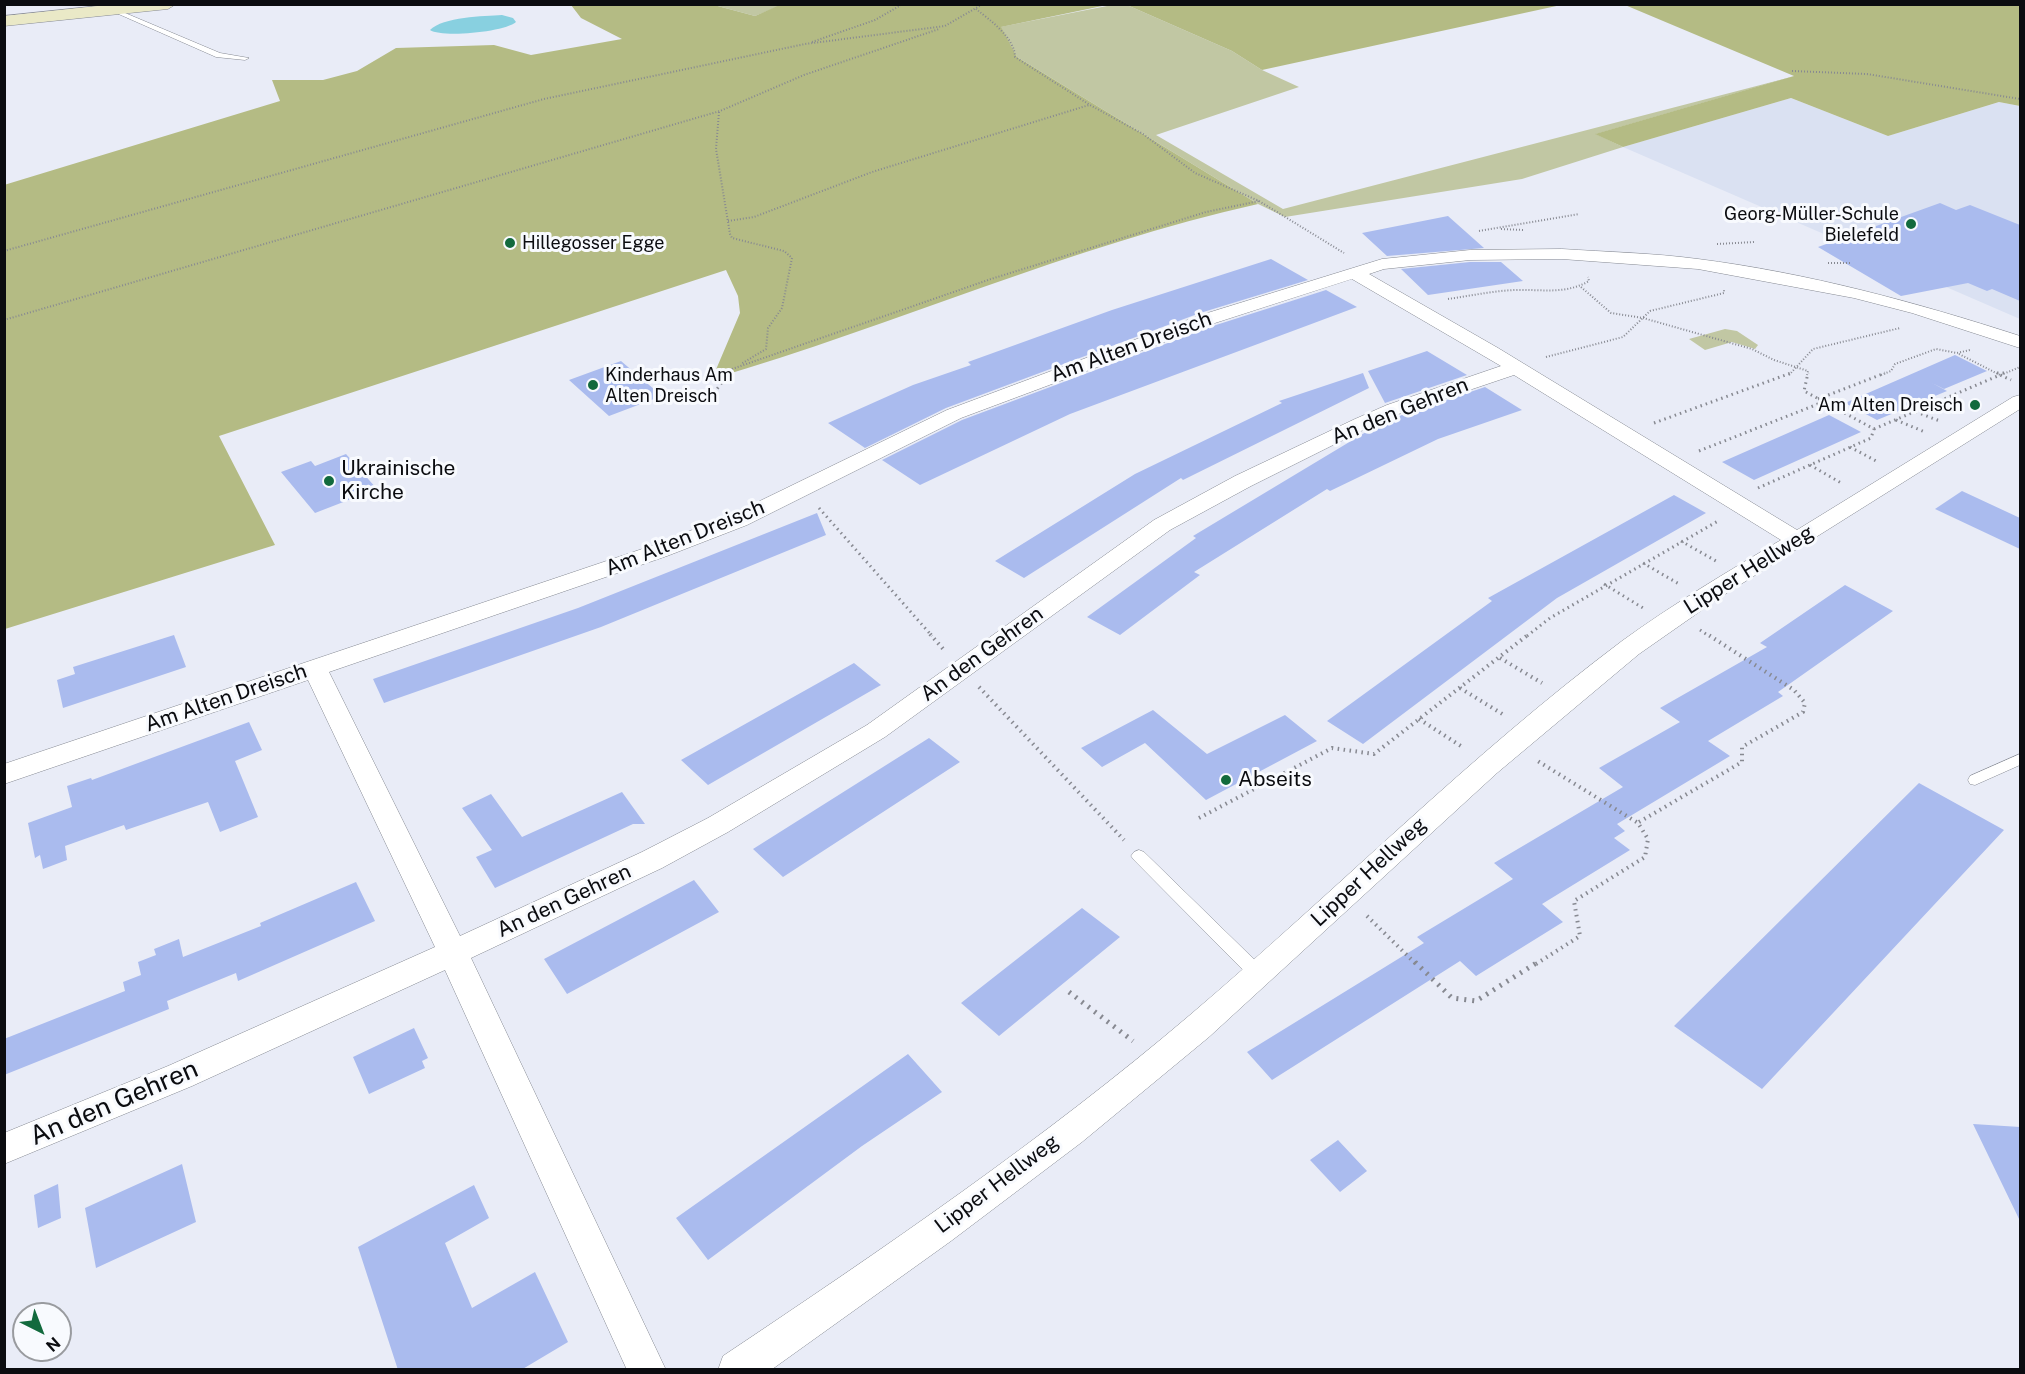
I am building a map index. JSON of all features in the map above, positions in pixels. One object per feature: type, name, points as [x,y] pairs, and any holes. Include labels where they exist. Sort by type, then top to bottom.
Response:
[{"type":"street","points":[[4,21],[168,4]]},
{"type":"street","name":"Am Alten Dreisch","points":[[4,774],[659,551],[739,520],[962,411],[1151,339],[1358,270],[1391,262],[1470,255],[1578,254],[1725,268],[1816,284],[1878,299],[2016,340]]},
{"type":"street","points":[[1358,270],[1413,307],[1491,352],[1797,540]]},
{"type":"street","name":"An den Gehren","points":[[4,1149],[180,1076],[652,860],[876,731],[1162,525],[1243,481],[1372,419],[1515,368]]},
{"type":"street","name":"Lipper Hellweg","points":[[737,1370],[993,1189],[1145,1070],[1259,975],[1344,894],[1512,746],[1606,667],[1677,615],[2020,402]]},
{"type":"street","points":[[314,667],[453,953],[647,1370]]},
{"type":"lane","points":[[116,11],[219,56],[245,58]]},
{"type":"lane","points":[[1975,780],[2020,759]]},
{"type":"lane","points":[[1140,856],[1259,975]]},
{"type":"path","points":[[805,44],[875,20],[903,4]]},
{"type":"path","points":[[4,321],[720,111],[804,75],[945,26],[983,4]]},
{"type":"path","points":[[976,9],[995,25],[1015,48],[1015,57],[1090,105],[1143,134],[1195,173],[1259,201],[1353,258],[1358,270]]},
{"type":"path","points":[[4,251],[544,99],[805,44],[945,26]]},
{"type":"path","points":[[1792,71],[1867,74],[2020,99]]},
{"type":"path","points":[[728,220],[754,217],[785,202],[872,172],[1090,105]]},
{"type":"path","points":[[714,393],[732,369],[766,349],[768,328],[782,308],[792,258],[784,251],[732,238],[728,230],[717,162],[716,122],[720,111]]},
{"type":"path","points":[[732,369],[991,279],[1206,212],[1259,201]]},
{"type":"path","points":[[1494,228],[1524,230]]},
{"type":"path","points":[[1711,247],[1722,242],[1755,242]]},
{"type":"path","points":[[1413,307],[1426,302],[1516,290],[1538,293],[1581,287],[1589,281],[1578,254]]},
{"type":"path","points":[[1491,352],[1537,360],[1623,337],[1650,311],[1724,293],[1725,268]]},
{"type":"path","points":[[1581,287],[1611,313],[1643,318],[1752,349],[1808,371],[1804,391],[1874,429]]},
{"type":"path","points":[[1645,421],[1653,423],[1788,376],[1813,349],[1904,328],[1894,322]]},
{"type":"path","points":[[1958,354],[2016,340]]},
{"type":"path","points":[[1818,399],[1891,371],[1894,364],[1936,349],[1958,354],[2000,375]]},
{"type":"path","points":[[1732,500],[1871,438],[1874,429],[2020,367]]},
{"type":"path","points":[[1671,463],[1823,401]]},
{"type":"path","points":[[1850,447],[1869,458]]},
{"type":"path","points":[[1809,465],[1834,479]]},
{"type":"path","points":[[1199,818],[1332,748],[1374,754],[1550,618],[1604,584],[1715,521],[1764,519]]},
{"type":"path","points":[[1681,541],[1719,562]]},
{"type":"path","points":[[1642,563],[1681,585]]},
{"type":"path","points":[[1604,584],[1643,608]]},
{"type":"path","points":[[1638,823],[1743,762],[1742,747],[1803,712],[1805,703],[1794,690],[1677,615]]},
{"type":"path","points":[[1499,657],[1542,682]]},
{"type":"path","points":[[1460,688],[1502,713]]},
{"type":"path","points":[[1419,719],[1461,747]]},
{"type":"path","points":[[1344,894],[1452,998],[1476,1001],[1580,936],[1574,901],[1645,857],[1648,839],[1638,823],[1512,746]]},
{"type":"path","points":[[1069,992],[1116,1028]]},
{"type":"shaded area","name":"Georg-Müller-Schule Bielefeld","points":[[1791,98],[1888,136],[1999,102],[2020,106],[2020,319],[1623,147]]},
{"type":"green space","points":[[782,4],[1112,4],[1001,27],[1017,57],[1258,204],[1120,241],[780,358],[712,379],[740,313],[738,296],[726,270],[219,436],[275,545],[5,629],[4,185],[280,101],[272,80],[323,80],[357,71],[396,48],[494,45],[531,55],[622,39],[581,18],[571,5],[714,5],[755,16]]},
{"type":"green space","points":[[714,5],[782,5],[755,16]]},
{"type":"green space","points":[[1112,5],[1127,5],[1232,51],[1262,70],[1299,87],[1156,135],[1283,209],[1795,76],[1596,134],[1623,147],[1522,179],[1285,217],[1258,204],[1017,57],[1000,27]]},
{"type":"green space","points":[[1127,5],[1561,5],[1262,70],[1232,51]]},
{"type":"green space","points":[[1625,5],[2020,5],[2020,106],[1999,102],[1888,136],[1791,98],[1623,147],[1595,134],[1794,76]]},
{"type":"green space","points":[[1725,329],[1737,331],[1758,345],[1755,349],[1732,342],[1705,350],[1689,339]]},
{"type":"water","points":[[502,15],[513,18],[516,22],[500,29],[473,33],[447,34],[430,30],[444,22]]},
{"type":"building","points":[[1940,203],[1956,210],[1970,205],[2020,225],[2020,301],[1992,289],[1987,291],[1968,283],[1901,296],[1818,247]]},
{"type":"building","points":[[1448,216],[1484,248],[1387,256],[1362,233]]},
{"type":"building","points":[[1271,259],[1308,280],[1200,313],[946,408],[865,448],[828,423],[913,385],[971,365],[968,362],[1112,310]]},
{"type":"building","points":[[1470,262],[1501,262],[1523,281],[1428,295],[1401,269]]},
{"type":"building","points":[[1326,290],[1357,307],[1070,414],[920,485],[882,460],[962,420],[1216,325]]},
{"type":"building","points":[[1427,351],[1467,375],[1385,403],[1368,371]]},
{"type":"building","points":[[1955,355],[1987,371],[1944,389],[1932,383],[1947,391],[1877,420],[1845,403]]},
{"type":"building","name":"Kinderhaus Am Alten Dreisch","points":[[621,361],[662,396],[609,416],[569,380]]},
{"type":"building","points":[[1363,373],[1369,388],[1183,480],[1181,478],[1024,578],[995,561],[1135,474],[1282,403],[1279,401]]},
{"type":"building","points":[[1485,387],[1522,410],[1438,439],[1330,491],[1327,489],[1194,572],[1200,575],[1120,635],[1087,617],[1196,538],[1193,536],[1371,429],[1402,415]]},
{"type":"building","points":[[1829,415],[1861,432],[1754,480],[1722,462]]},
{"type":"building","name":"Ukrainische Kirche","points":[[346,454],[377,489],[315,513],[281,472],[311,461],[315,466]]},
{"type":"building","points":[[1962,491],[2020,518],[2020,549],[1935,509]]},
{"type":"building","points":[[1674,495],[1706,513],[1557,598],[1363,744],[1327,721],[1492,601],[1488,598]]},
{"type":"building","points":[[817,513],[826,535],[601,627],[384,703],[373,679],[578,608]]},
{"type":"building","points":[[1845,585],[1893,611],[1778,692],[1783,696],[1708,741],[1730,756],[1617,824],[1625,831],[1614,838],[1630,850],[1542,904],[1563,922],[1476,976],[1460,961],[1272,1080],[1247,1052],[1424,943],[1417,937],[1513,879],[1494,863],[1623,787],[1599,768],[1680,722],[1660,708],[1767,647],[1760,643]]},
{"type":"building","points":[[174,635],[186,667],[63,708],[57,680],[75,674],[73,667]]},
{"type":"building","points":[[854,663],[881,685],[708,785],[681,760]]},
{"type":"building","points":[[1153,710],[1207,754],[1285,715],[1317,741],[1206,800],[1145,743],[1102,767],[1081,748]]},
{"type":"building","points":[[249,722],[262,750],[235,761],[258,817],[220,832],[208,802],[126,830],[124,825],[65,846],[67,860],[43,869],[40,855],[35,858],[28,823],[72,807],[67,786],[91,778],[92,780]]},
{"type":"building","points":[[929,738],[960,762],[783,877],[753,849]]},
{"type":"building","points":[[1919,783],[2004,830],[1762,1089],[1674,1026]]},
{"type":"building","points":[[622,792],[645,824],[633,824],[495,888],[476,857],[492,850],[462,808],[491,794],[522,837]]},
{"type":"building","points":[[694,880],[719,912],[567,994],[544,959]]},
{"type":"building","points":[[356,882],[375,921],[238,981],[236,973],[167,1001],[169,1009],[4,1075],[4,1039],[125,991],[123,982],[141,975],[138,962],[156,955],[154,949],[179,939],[183,957],[261,926],[260,923]]},
{"type":"building","points":[[1082,908],[1120,937],[999,1036],[961,1003]]},
{"type":"building","points":[[414,1028],[428,1058],[422,1061],[425,1068],[369,1094],[353,1057]]},
{"type":"building","points":[[908,1054],[942,1092],[862,1146],[708,1260],[676,1218]]},
{"type":"building","points":[[1973,1124],[2020,1127],[2020,1221]]},
{"type":"building","points":[[1338,1140],[1367,1171],[1340,1192],[1310,1160]]},
{"type":"building","points":[[182,1164],[196,1222],[96,1268],[85,1208]]},
{"type":"building","points":[[58,1184],[61,1218],[38,1228],[34,1195]]},
{"type":"building","points":[[474,1185],[489,1218],[445,1243],[472,1308],[535,1272],[568,1342],[521,1370],[398,1370],[358,1247]]},
{"type":"place","name":"Georg-Müller-Schule Bielefeld","points":[[1911,224]]},
{"type":"place","name":"Hillegosser Egge","points":[[510,243]]},
{"type":"place","name":"Kinderhaus Am Alten Dreisch","points":[[593,385]]},
{"type":"place","name":"Am Alten Dreisch","points":[[1975,405]]},
{"type":"place","name":"Ukrainische Kirche","points":[[329,481]]},
{"type":"place","name":"Abseits","points":[[1226,780]]}]
